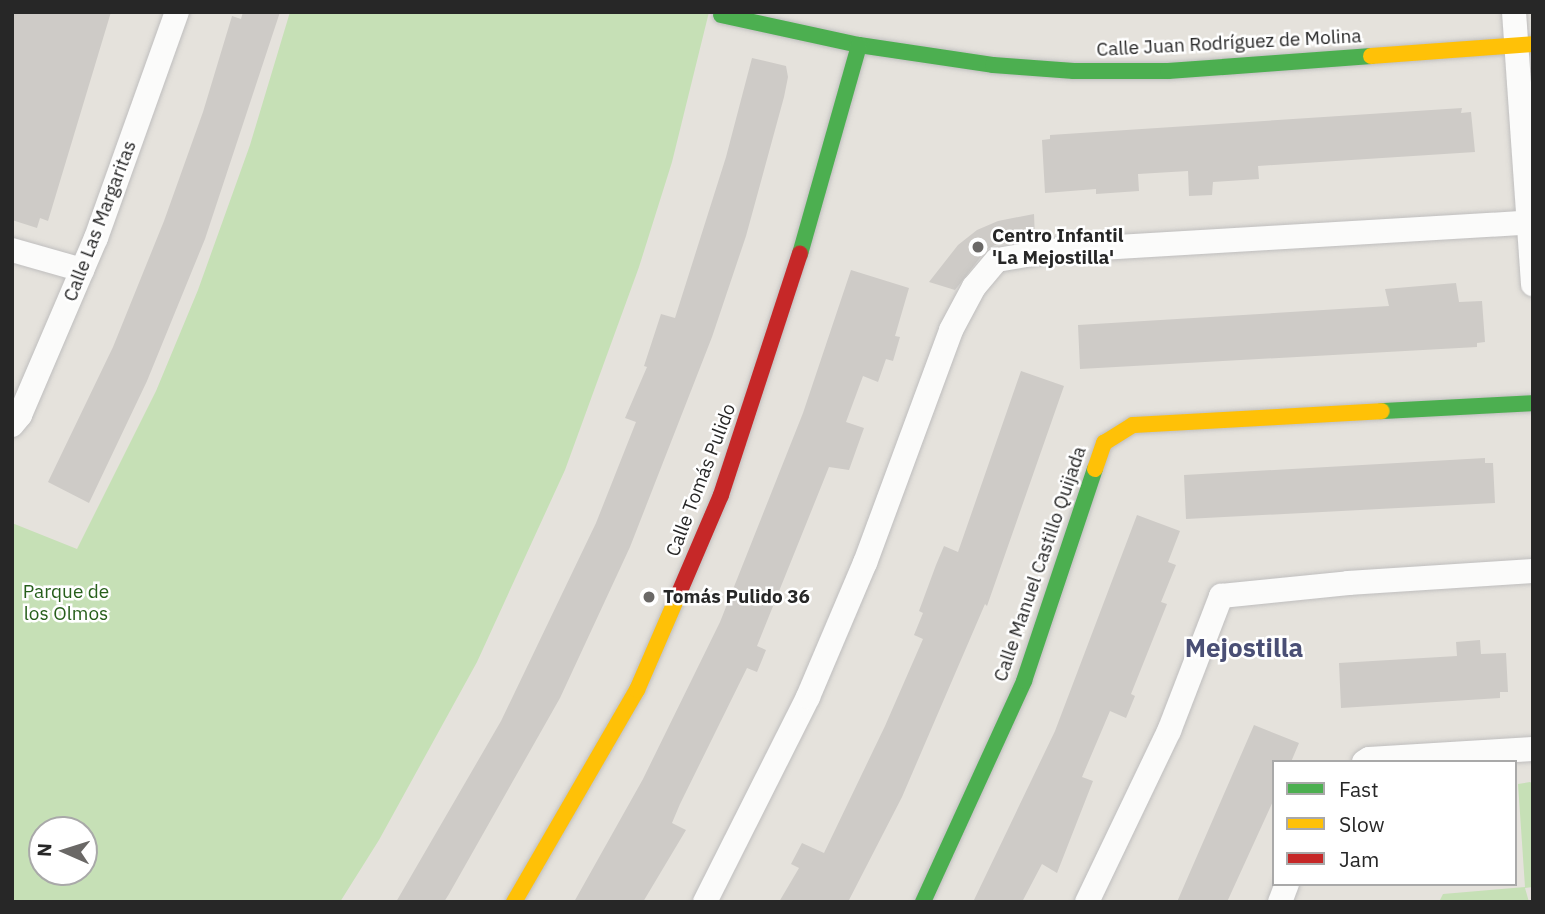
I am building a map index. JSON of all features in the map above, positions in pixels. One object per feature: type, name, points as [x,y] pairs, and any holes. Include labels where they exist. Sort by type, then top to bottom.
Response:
[{"type":"street","name":"Calle Las Margaritas","points":[[12,425],[20,415],[82,270],[177,12]]},
{"type":"street","points":[[1514,12],[1525,46],[1528,223],[1533,284]]},
{"type":"street","name":"Calle Juan Rodríguez de Molina","points":[[721,15],[859,45],[993,65],[1074,71],[1168,71],[1525,46]]},
{"type":"street","name":"Calle Tomás Pulido","points":[[514,902],[637,691],[721,495],[786,303],[859,45]]},
{"type":"street","points":[[705,902],[808,697],[865,563],[951,330],[974,287],[997,260],[1050,251],[1528,223]]},
{"type":"street","points":[[12,250],[82,270]]},
{"type":"street","name":"Calle Manuel Castillo Quijada","points":[[923,902],[1024,681],[1104,443],[1133,425],[1533,403]]},
{"type":"street","points":[[1087,902],[1169,731],[1221,596],[1348,583],[1533,571]]},
{"type":"street","points":[[1367,760],[1533,749]]},
{"type":"green space","name":"Parque de los Olmos","points":[[290,12],[709,12],[672,162],[639,267],[565,470],[477,662],[379,840],[340,902],[12,902],[12,523],[77,549],[156,391],[198,290],[250,145]]},
{"type":"green space","points":[[1518,784],[1533,784],[1533,887],[1525,888],[1529,902],[1439,902],[1443,894],[1525,887]]},
{"type":"building","points":[[12,12],[111,12],[48,221],[40,218],[37,228],[12,220]]},
{"type":"building","points":[[243,12],[280,12],[205,239],[147,381],[89,503],[48,482],[113,347],[164,221],[203,112],[232,16],[241,19]]},
{"type":"building","points":[[752,58],[786,66],[788,77],[784,97],[746,236],[712,337],[630,547],[560,698],[444,902],[396,902],[501,721],[596,523],[636,422],[625,418],[647,367],[644,366],[661,314],[675,318],[726,157]]},
{"type":"building","points":[[1462,108],[1461,113],[1471,112],[1475,152],[1258,166],[1259,179],[1213,182],[1212,195],[1189,196],[1188,171],[1138,174],[1139,191],[1096,194],[1096,189],[1045,193],[1042,140],[1050,139],[1050,135]]},
{"type":"building","name":"Centro Infantil 'La Mejostilla'","points":[[1034,214],[1035,238],[995,245],[986,250],[955,290],[929,282],[958,245],[977,230],[998,221]]},
{"type":"building","points":[[851,270],[909,288],[895,336],[900,337],[893,361],[886,359],[878,382],[863,376],[846,422],[864,428],[849,470],[829,467],[757,646],[766,650],[757,672],[747,668],[672,823],[686,830],[643,902],[574,902],[643,779],[720,622],[803,413]]},
{"type":"building","points":[[1456,283],[1459,302],[1482,301],[1485,342],[1477,343],[1477,347],[1080,369],[1078,325],[1389,306],[1385,289]]},
{"type":"building","points":[[1021,371],[1064,386],[987,606],[985,604],[902,797],[848,902],[779,902],[799,868],[791,864],[802,843],[824,853],[885,726],[923,639],[914,635],[923,613],[919,611],[936,565],[944,546],[958,552]]},
{"type":"building","points":[[1485,458],[1485,463],[1493,463],[1495,503],[1186,519],[1184,475]]},
{"type":"building","points":[[1137,515],[1180,531],[1168,562],[1176,565],[1161,602],[1167,604],[1131,694],[1135,696],[1126,718],[1110,711],[1082,777],[1093,781],[1057,873],[1042,864],[1022,902],[973,902],[1055,731]]},
{"type":"building","points":[[1480,640],[1481,654],[1506,653],[1508,692],[1500,692],[1500,698],[1341,708],[1339,663],[1457,656],[1456,642]]},
{"type":"building","points":[[1254,725],[1299,743],[1292,760],[1272,760],[1272,803],[1227,902],[1177,902]]},
{"type":"traffic: fast","points":[[721,15],[859,45],[993,65],[1074,71],[1168,71],[1371,56]]},
{"type":"traffic: fast","points":[[800,254],[859,45]]},
{"type":"traffic: fast","points":[[1382,411],[1533,403]]},
{"type":"traffic: fast","points":[[923,902],[1024,681],[1095,469]]},
{"type":"traffic: slow","points":[[1371,56],[1533,44]]},
{"type":"traffic: slow","points":[[1095,469],[1104,443],[1133,425],[1382,411]]},
{"type":"traffic: slow","points":[[514,902],[637,690],[679,593]]},
{"type":"traffic: jam","points":[[679,593],[721,495],[800,254]]},
{"type":"place","name":"Centro Infantil 'La Mejostilla'","points":[[978,247]]},
{"type":"place","name":"Tomás Pulido 36","points":[[649,597]]},
{"type":"district","name":"Mejostilla","points":[[1244,648]]}]
